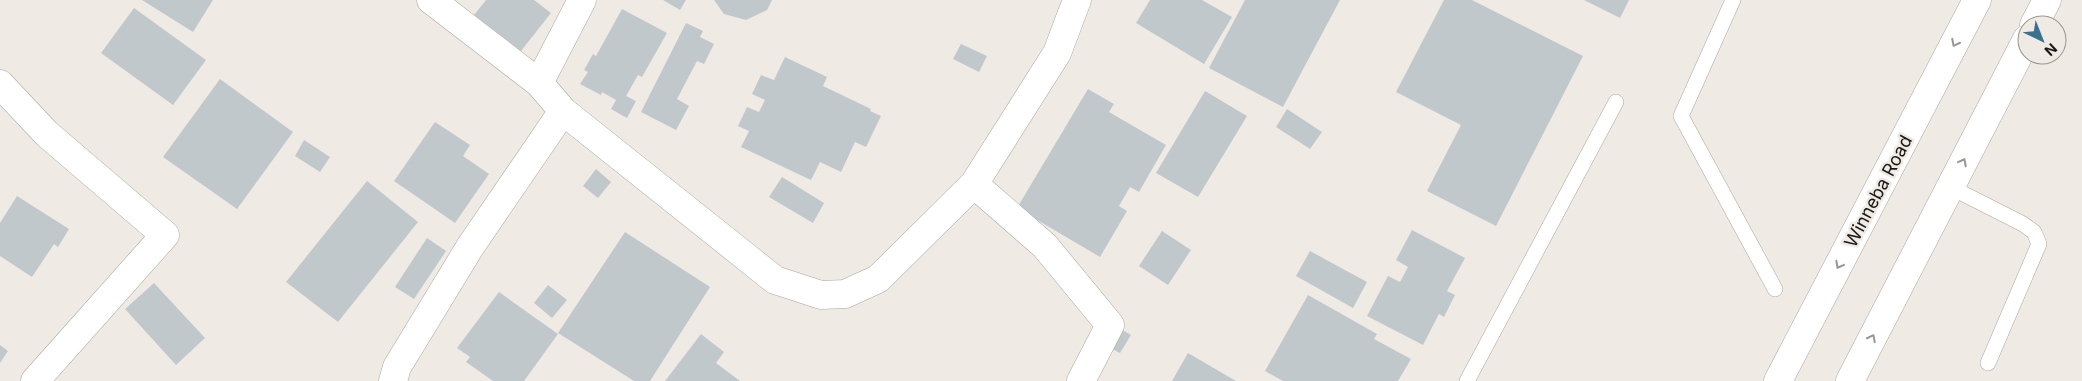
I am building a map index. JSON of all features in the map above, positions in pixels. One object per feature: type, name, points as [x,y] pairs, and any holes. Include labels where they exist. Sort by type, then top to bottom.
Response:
[{"type":"main road","points":[[431,0],[539,83],[563,111],[775,280],[821,295],[846,294],[878,280],[974,184],[1057,54],[1077,0]]},
{"type":"main road","points":[[539,83],[582,0]]},
{"type":"main road","name":"Winneba Road","points":[[1778,381],[1977,0]]},
{"type":"main road","points":[[2040,15],[2048,0]]},
{"type":"main road","points":[[1850,381],[2017,58]]},
{"type":"main road","points":[[0,84],[47,134],[164,235],[35,381]]},
{"type":"main road","points":[[393,381],[397,367],[470,247],[563,111]]},
{"type":"main road","points":[[974,184],[1045,246],[1110,325],[1081,381]]},
{"type":"lane","points":[[1733,0],[1681,116],[1775,289]]},
{"type":"lane","points":[[1467,381],[1616,102]]},
{"type":"lane","points":[[1950,187],[2023,224],[2034,232],[2040,244],[1988,364]]},
{"type":"building","points":[[142,0],[213,0],[193,32]]},
{"type":"building","points":[[486,0],[534,0],[551,13],[521,51],[474,15]]},
{"type":"building","points":[[663,0],[686,0],[680,10]]},
{"type":"building","points":[[714,0],[772,0],[767,10],[746,20],[724,14]]},
{"type":"building","points":[[1150,0],[1202,0],[1232,17],[1204,64],[1136,23]]},
{"type":"building","points":[[1245,0],[1340,0],[1283,107],[1209,68]]},
{"type":"building","points":[[1444,0],[1472,0],[1583,56],[1496,226],[1427,191],[1461,125],[1396,92]]},
{"type":"building","points":[[1584,0],[1629,0],[1620,18]]},
{"type":"building","points":[[134,8],[206,60],[173,105],[101,53]]},
{"type":"building","points":[[622,9],[667,33],[642,77],[638,75],[626,96],[636,101],[627,118],[611,109],[616,100],[602,92],[601,95],[580,84],[588,72],[584,70],[593,54],[596,56]]},
{"type":"building","points":[[686,23],[703,31],[700,37],[714,44],[704,64],[697,61],[677,99],[689,106],[676,130],[641,112]]},
{"type":"building","points":[[961,44],[987,56],[979,72],[953,59]]},
{"type":"building","points":[[785,57],[827,77],[823,86],[871,109],[870,111],[881,116],[866,147],[855,142],[841,172],[820,162],[811,180],[741,147],[749,131],[738,126],[747,107],[759,112],[765,100],[752,94],[761,75],[774,80]]},
{"type":"building","points":[[220,79],[293,132],[237,209],[163,157]]},
{"type":"building","points":[[1088,89],[1114,104],[1109,112],[1166,145],[1139,192],[1130,187],[1119,206],[1127,211],[1100,257],[1017,208]]},
{"type":"building","points":[[1205,91],[1247,116],[1198,197],[1156,173]]},
{"type":"building","points":[[1287,109],[1322,132],[1310,149],[1276,127]]},
{"type":"building","points":[[435,122],[470,145],[463,156],[489,174],[455,223],[394,181]]},
{"type":"building","points":[[304,140],[330,157],[320,172],[295,156]]},
{"type":"building","points":[[596,169],[611,182],[598,198],[583,186]]},
{"type":"building","points":[[782,177],[824,203],[813,223],[769,197]]},
{"type":"building","points":[[367,181],[418,222],[338,322],[286,282]]},
{"type":"building","points":[[17,196],[69,229],[58,247],[54,244],[32,277],[0,256],[0,223]]},
{"type":"building","points":[[1412,230],[1465,258],[1447,291],[1455,295],[1444,317],[1439,314],[1423,345],[1367,316],[1388,276],[1400,282],[1408,267],[1396,260]]},
{"type":"building","points":[[1162,231],[1191,250],[1168,285],[1139,266]]},
{"type":"building","points":[[625,232],[710,287],[650,381],[634,381],[558,333]]},
{"type":"building","points":[[427,238],[446,251],[414,299],[395,287]]},
{"type":"building","points":[[1310,251],[1367,282],[1353,308],[1296,276]]},
{"type":"building","points":[[154,283],[205,338],[176,365],[125,309]]},
{"type":"building","points":[[548,285],[567,300],[552,318],[534,303]]},
{"type":"building","points":[[499,292],[558,334],[524,381],[493,381],[466,362],[470,357],[457,348]]},
{"type":"building","points":[[1308,295],[1377,334],[1374,339],[1411,359],[1398,381],[1283,381],[1265,371]]},
{"type":"building","points":[[1119,328],[1131,335],[1120,353],[1108,347]]},
{"type":"building","points":[[701,334],[724,352],[716,363],[740,381],[665,381]]},
{"type":"building","points":[[0,345],[8,351],[0,363]]},
{"type":"building","points":[[1188,353],[1236,381],[1172,381]]}]
